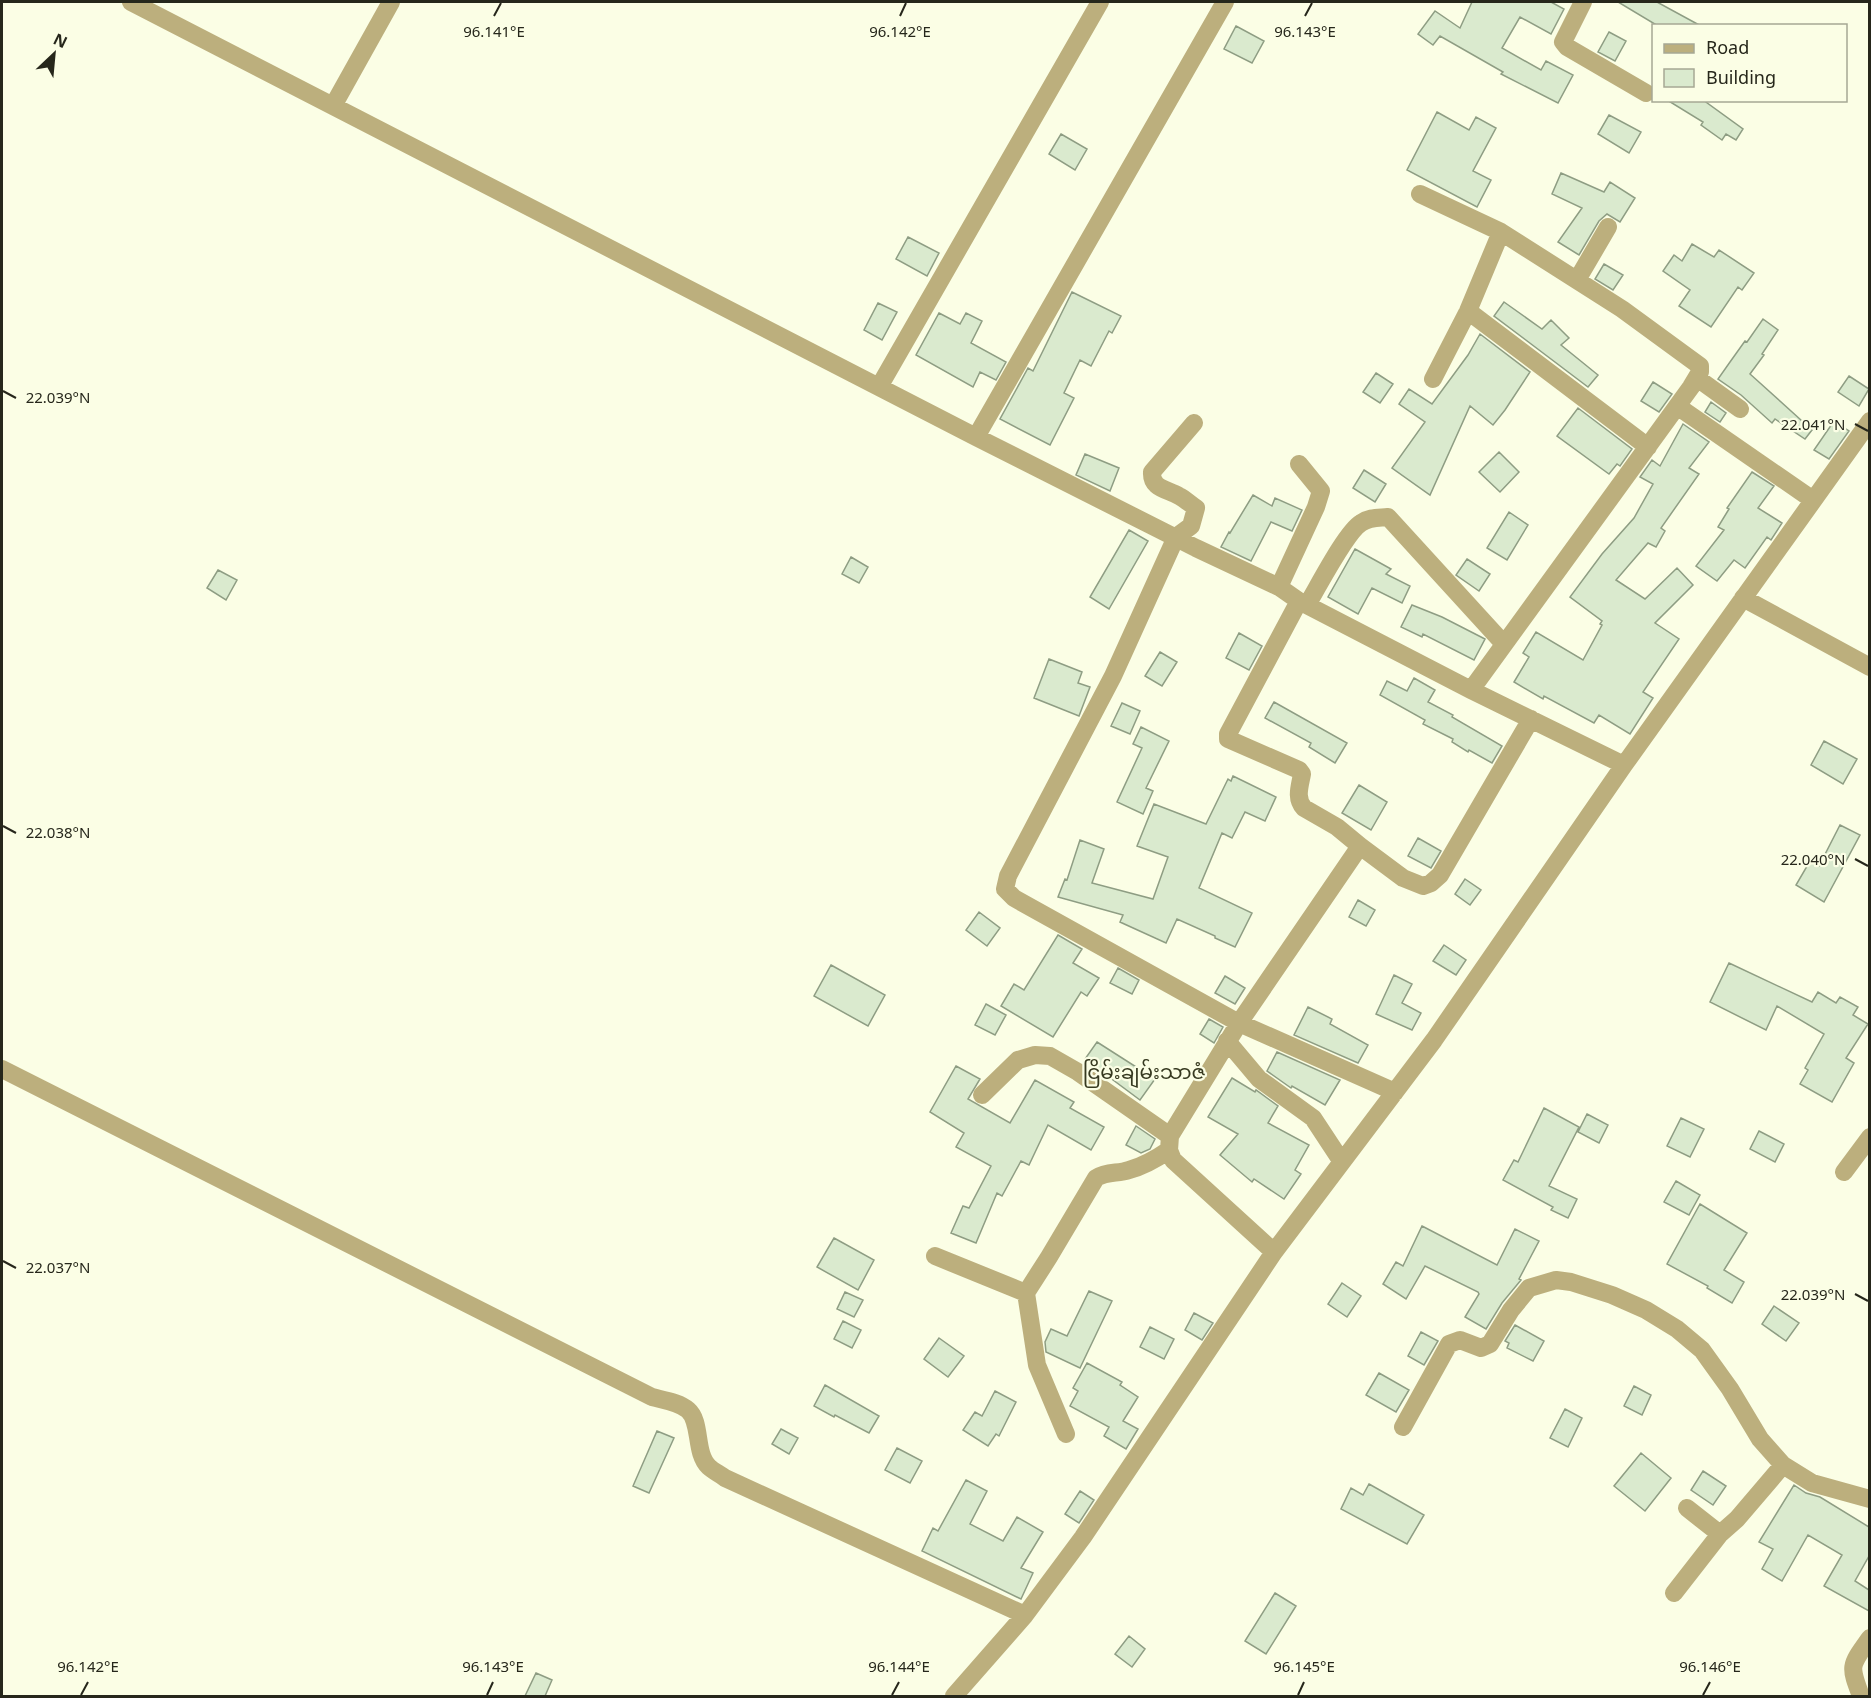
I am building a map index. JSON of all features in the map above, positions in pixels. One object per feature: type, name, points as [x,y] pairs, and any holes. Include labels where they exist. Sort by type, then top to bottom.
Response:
[{"type":"street","points":[[131,2],[976,437],[1279,587],[1303,603],[1471,690],[1624,765]]},
{"type":"street","points":[[333,106],[392,2]]},
{"type":"street","points":[[879,387],[1100,2]]},
{"type":"street","points":[[976,437],[1225,2]]},
{"type":"street","points":[[1583,2],[1563,42],[1567,47],[1646,93]]},
{"type":"street","points":[[1420,194],[1501,232],[1623,309],[1700,366],[1697,378],[1471,690]]},
{"type":"street","points":[[1577,280],[1608,227]]},
{"type":"street","points":[[1432,380],[1468,311],[1501,232]]},
{"type":"street","points":[[1468,311],[1648,447]]},
{"type":"street","points":[[1697,378],[1740,409]]},
{"type":"street","points":[[1677,406],[1813,500]]},
{"type":"street","points":[[954,1696],[1024,1615],[1083,1537],[1274,1252],[1434,1040],[1624,765],[1869,421]]},
{"type":"street","points":[[1194,423],[1152,472],[1152,479],[1156,486],[1181,496],[1196,508],[1191,526],[1176,537],[1113,676],[1008,876],[1005,889],[1014,898],[1239,1023],[1395,1092]]},
{"type":"street","points":[[1279,587],[1317,507],[1321,491],[1299,464]]},
{"type":"street","points":[[1504,644],[1388,517],[1368,519],[1358,524],[1349,535],[1303,603],[1228,734],[1228,739],[1299,770],[1302,774],[1298,799],[1304,808],[1337,827],[1403,878],[1423,886],[1431,883],[1440,875],[1531,719]]},
{"type":"street","points":[[1743,598],[1869,667]]},
{"type":"street","points":[[1066,1434],[1037,1365],[1026,1293],[1096,1178],[1102,1174],[1127,1171],[1148,1164],[1169,1143],[1227,1041],[1360,846]]},
{"type":"street","points":[[1227,1041],[1259,1079],[1312,1118],[1342,1162]]},
{"type":"street","points":[[982,1095],[1018,1060],[1035,1055],[1050,1056],[1078,1072],[1169,1143],[1173,1160],[1274,1252]]},
{"type":"street","points":[[2,1069],[652,1397],[689,1410],[694,1419],[699,1449],[707,1466],[725,1478],[1024,1615]]},
{"type":"street","points":[[1844,1172],[1869,1137]]},
{"type":"street","points":[[935,1256],[1026,1293]]},
{"type":"street","points":[[1403,1427],[1449,1344],[1460,1340],[1481,1348],[1490,1344],[1511,1310],[1529,1288],[1556,1280],[1570,1282],[1646,1310],[1685,1336],[1702,1350],[1730,1389],[1760,1440],[1783,1466],[1812,1484],[1869,1499]]},
{"type":"street","points":[[1674,1593],[1720,1534],[1737,1519],[1783,1466]]},
{"type":"street","points":[[1687,1508],[1720,1534]]},
{"type":"street","points":[[1861,1696],[1853,1674],[1853,1663],[1869,1638]]},
{"type":"building","points":[[1472,2],[1551,2],[1564,9],[1551,34],[1520,17],[1502,48],[1541,70],[1546,61],[1573,75],[1558,103],[1501,74],[1503,72],[1440,36],[1433,45],[1418,34],[1435,11],[1460,28]]},
{"type":"building","points":[[1618,2],[1657,2],[1697,24],[1655,24]]},
{"type":"building","points":[[1236,26],[1264,41],[1252,63],[1224,49]]},
{"type":"building","points":[[1609,32],[1626,41],[1615,61],[1598,52]]},
{"type":"building","points":[[1670,102],[1706,102],[1743,129],[1736,140],[1726,134],[1722,140],[1701,125],[1703,122]]},
{"type":"building","points":[[1437,112],[1469,130],[1476,117],[1496,128],[1473,171],[1491,180],[1477,207],[1407,170]]},
{"type":"building","points":[[1609,115],[1641,132],[1629,153],[1598,134]]},
{"type":"building","points":[[1061,134],[1087,149],[1075,170],[1049,154]]},
{"type":"building","points":[[1561,173],[1604,192],[1610,182],[1635,198],[1620,222],[1607,214],[1599,221],[1579,255],[1558,242],[1582,208],[1552,194]]},
{"type":"building","points":[[908,237],[939,253],[927,276],[896,259]]},
{"type":"building","points":[[1692,244],[1714,257],[1719,250],[1754,273],[1742,290],[1738,287],[1711,327],[1679,306],[1690,290],[1663,271],[1674,255],[1682,261]]},
{"type":"building","points":[[1604,264],[1623,275],[1613,290],[1595,279]]},
{"type":"building","points":[[1072,292],[1121,316],[1112,333],[1109,331],[1091,366],[1080,360],[1064,393],[1074,398],[1050,445],[1000,419],[1028,368],[1033,371]]},
{"type":"building","points":[[1504,302],[1542,329],[1551,320],[1569,338],[1561,345],[1598,375],[1588,387],[1494,316]]},
{"type":"building","points":[[878,303],[897,312],[882,340],[864,330]]},
{"type":"building","points":[[939,313],[960,324],[966,313],[982,321],[971,343],[1006,362],[996,380],[980,372],[973,387],[916,355]]},
{"type":"building","points":[[1763,319],[1778,330],[1750,374],[1812,430],[1805,439],[1775,419],[1772,423],[1741,395],[1718,379]]},
{"type":"building","points":[[1480,334],[1530,372],[1493,425],[1470,406],[1430,495],[1392,468],[1425,422],[1399,404],[1409,389],[1432,404],[1468,355]]},
{"type":"building","points":[[1376,373],[1393,384],[1380,403],[1363,392]]},
{"type":"building","points":[[1849,376],[1869,389],[1859,406],[1838,392]]},
{"type":"building","points":[[1653,382],[1672,394],[1659,412],[1641,401]]},
{"type":"building","points":[[1711,402],[1726,413],[1720,422],[1705,412]]},
{"type":"building","points":[[1578,408],[1632,449],[1620,466],[1617,464],[1609,474],[1557,436]]},
{"type":"building","points":[[1834,421],[1849,431],[1829,459],[1814,450]]},
{"type":"building","points":[[1683,424],[1709,442],[1689,468],[1699,474],[1661,528],[1665,531],[1656,547],[1648,543],[1616,580],[1645,599],[1677,568],[1693,585],[1655,623],[1679,639],[1643,692],[1653,698],[1630,734],[1599,715],[1594,723],[1544,696],[1543,699],[1514,682],[1529,657],[1523,653],[1536,632],[1583,660],[1602,621],[1570,597],[1602,554],[1634,518],[1653,484],[1640,477],[1652,460],[1660,466]]},
{"type":"building","points":[[1499,452],[1519,472],[1500,492],[1479,472]]},
{"type":"building","points":[[1085,454],[1119,468],[1110,491],[1076,475]]},
{"type":"building","points":[[1364,470],[1386,484],[1375,502],[1353,488]]},
{"type":"building","points":[[1752,472],[1774,486],[1758,508],[1782,523],[1771,540],[1767,537],[1745,568],[1734,560],[1717,581],[1696,566],[1724,530],[1718,527],[1729,509],[1727,508]]},
{"type":"building","points":[[1253,495],[1272,506],[1275,498],[1302,510],[1292,531],[1271,522],[1251,561],[1221,547]]},
{"type":"building","points":[[1509,512],[1528,525],[1507,560],[1487,548]]},
{"type":"building","points":[[1129,530],[1148,541],[1109,609],[1090,597]]},
{"type":"building","points":[[1355,549],[1391,569],[1386,574],[1410,586],[1402,603],[1372,588],[1358,614],[1328,597]]},
{"type":"building","points":[[851,557],[868,567],[859,583],[842,574]]},
{"type":"building","points":[[1467,559],[1490,574],[1479,591],[1456,575]]},
{"type":"building","points":[[218,570],[237,580],[226,600],[207,588]]},
{"type":"building","points":[[1412,605],[1485,639],[1474,660],[1423,634],[1422,637],[1401,627]]},
{"type":"building","points":[[1239,633],[1262,646],[1249,670],[1226,658]]},
{"type":"building","points":[[1160,652],[1177,662],[1162,686],[1145,676]]},
{"type":"building","points":[[1049,659],[1082,672],[1078,683],[1090,687],[1079,716],[1034,698]]},
{"type":"building","points":[[1414,678],[1435,690],[1428,702],[1502,746],[1492,763],[1469,750],[1468,752],[1452,742],[1453,739],[1423,724],[1425,720],[1380,695],[1387,681],[1407,691]]},
{"type":"building","points":[[1274,702],[1347,743],[1335,763],[1309,747],[1311,743],[1265,718]]},
{"type":"building","points":[[1122,703],[1140,711],[1130,734],[1111,726]]},
{"type":"building","points":[[1141,727],[1169,741],[1146,788],[1153,791],[1143,814],[1117,802],[1142,748],[1133,744]]},
{"type":"building","points":[[1824,741],[1857,759],[1843,784],[1811,765]]},
{"type":"building","points":[[1233,776],[1276,797],[1265,821],[1245,812],[1232,838],[1222,833],[1199,888],[1252,913],[1235,947],[1177,919],[1166,943],[1120,922],[1123,915],[1058,897],[1065,879],[1067,880],[1080,840],[1104,849],[1092,883],[1153,899],[1168,857],[1137,846],[1154,804],[1206,824],[1228,779],[1231,781]]},
{"type":"building","points":[[1359,785],[1387,802],[1371,830],[1342,813]]},
{"type":"building","points":[[1840,825],[1860,835],[1824,902],[1796,885],[1810,861],[1819,866]]},
{"type":"building","points":[[1418,838],[1441,851],[1431,868],[1408,856]]},
{"type":"building","points":[[1465,879],[1481,890],[1470,905],[1455,894]]},
{"type":"building","points":[[1358,900],[1375,910],[1366,926],[1349,917]]},
{"type":"building","points":[[979,912],[1000,928],[987,946],[966,930]]},
{"type":"building","points":[[1058,935],[1082,949],[1073,963],[1099,978],[1087,996],[1081,992],[1053,1037],[1001,1006],[1014,984],[1024,990]]},
{"type":"building","points":[[1444,945],[1466,960],[1456,975],[1433,961]]},
{"type":"building","points":[[1729,963],[1812,1002],[1818,992],[1836,1003],[1840,997],[1858,1007],[1853,1015],[1868,1024],[1846,1058],[1854,1063],[1832,1102],[1800,1084],[1808,1070],[1805,1068],[1824,1034],[1777,1006],[1766,1030],[1710,1002]]},
{"type":"building","points":[[831,965],[885,995],[868,1026],[814,996]]},
{"type":"building","points":[[1118,968],[1139,980],[1132,994],[1110,983]]},
{"type":"building","points":[[1394,975],[1412,984],[1402,1003],[1421,1013],[1412,1030],[1376,1014]]},
{"type":"building","points":[[1225,976],[1245,988],[1235,1004],[1215,993]]},
{"type":"building","points":[[986,1004],[1006,1015],[995,1035],[975,1025]]},
{"type":"building","points":[[1308,1007],[1332,1019],[1330,1024],[1368,1045],[1358,1063],[1294,1035]]},
{"type":"building","points":[[1209,1019],[1223,1027],[1214,1043],[1200,1034]]},
{"type":"building","points":[[1097,1042],[1155,1079],[1140,1100],[1085,1059]]},
{"type":"building","points":[[1277,1052],[1340,1080],[1325,1105],[1292,1086],[1291,1088],[1267,1071]]},
{"type":"building","points":[[956,1066],[980,1079],[968,1099],[1010,1123],[1035,1080],[1074,1102],[1070,1108],[1104,1127],[1091,1150],[1048,1125],[1029,1165],[1021,1161],[1002,1196],[997,1193],[976,1243],[951,1233],[963,1206],[969,1208],[991,1166],[956,1147],[964,1133],[930,1112]]},
{"type":"building","points":[[1232,1078],[1255,1092],[1256,1090],[1278,1106],[1268,1123],[1309,1145],[1295,1170],[1301,1174],[1284,1199],[1254,1179],[1252,1182],[1220,1155],[1238,1134],[1208,1117]]},
{"type":"building","points":[[1544,1108],[1579,1127],[1549,1186],[1577,1199],[1568,1218],[1551,1210],[1553,1207],[1503,1180],[1514,1160],[1518,1162]]},
{"type":"building","points":[[1587,1114],[1608,1125],[1599,1143],[1578,1132]]},
{"type":"building","points":[[1681,1118],[1704,1129],[1690,1157],[1667,1146]]},
{"type":"building","points":[[1136,1126],[1155,1139],[1150,1149],[1141,1153],[1126,1145]]},
{"type":"building","points":[[1759,1131],[1784,1144],[1775,1162],[1750,1149]]},
{"type":"building","points":[[1676,1181],[1700,1195],[1689,1215],[1664,1202]]},
{"type":"building","points":[[1700,1204],[1747,1233],[1724,1270],[1744,1282],[1732,1303],[1707,1288],[1708,1286],[1667,1264]]},
{"type":"building","points":[[1422,1226],[1497,1265],[1515,1229],[1539,1241],[1519,1279],[1521,1280],[1502,1303],[1486,1329],[1465,1317],[1479,1294],[1478,1292],[1425,1266],[1406,1299],[1383,1284],[1396,1262],[1403,1266]]},
{"type":"building","points":[[834,1238],[874,1260],[858,1290],[817,1267]]},
{"type":"building","points":[[1342,1283],[1361,1296],[1347,1317],[1328,1304]]},
{"type":"building","points":[[1089,1291],[1112,1301],[1080,1368],[1046,1352],[1045,1342],[1051,1329],[1067,1336]]},
{"type":"building","points":[[845,1292],[863,1300],[854,1317],[837,1309]]},
{"type":"building","points":[[1774,1306],[1799,1323],[1786,1341],[1762,1324]]},
{"type":"building","points":[[1194,1313],[1213,1323],[1202,1340],[1185,1330]]},
{"type":"building","points":[[843,1321],[861,1330],[852,1348],[834,1339]]},
{"type":"building","points":[[1515,1325],[1544,1341],[1533,1361],[1507,1348],[1509,1343],[1505,1341]]},
{"type":"building","points":[[1150,1327],[1174,1339],[1164,1359],[1140,1347]]},
{"type":"building","points":[[1421,1332],[1438,1341],[1424,1365],[1408,1356]]},
{"type":"building","points":[[939,1338],[964,1356],[948,1377],[924,1359]]},
{"type":"building","points":[[1087,1363],[1122,1382],[1120,1385],[1138,1397],[1123,1421],[1138,1429],[1126,1449],[1104,1436],[1109,1427],[1070,1406],[1078,1391],[1073,1388]]},
{"type":"building","points":[[1379,1373],[1409,1390],[1396,1412],[1366,1395]]},
{"type":"building","points":[[825,1385],[879,1416],[869,1433],[814,1406]]},
{"type":"building","points":[[1634,1386],[1651,1395],[1642,1415],[1624,1406]]},
{"type":"building","points":[[995,1391],[1016,1402],[999,1436],[996,1434],[988,1446],[963,1430],[975,1412],[982,1416]]},
{"type":"building","points":[[1565,1409],[1582,1418],[1568,1447],[1550,1438]]},
{"type":"building","points":[[781,1429],[798,1438],[789,1454],[772,1444]]},
{"type":"building","points":[[657,1431],[674,1438],[649,1493],[633,1486]]},
{"type":"building","points":[[897,1448],[922,1461],[910,1483],[885,1470]]},
{"type":"building","points":[[1641,1453],[1671,1478],[1645,1511],[1614,1486]]},
{"type":"building","points":[[1703,1471],[1726,1486],[1713,1505],[1691,1490]]},
{"type":"building","points":[[966,1480],[987,1491],[970,1524],[1003,1541],[1017,1517],[1043,1532],[1021,1568],[1033,1573],[1021,1599],[922,1551],[933,1528],[938,1531]]},
{"type":"building","points":[[1369,1484],[1424,1515],[1407,1544],[1341,1509],[1351,1488],[1363,1495]]},
{"type":"building","points":[[1794,1485],[1806,1493],[1820,1497],[1869,1527],[1869,1556],[1855,1581],[1869,1590],[1869,1611],[1824,1586],[1842,1555],[1808,1535],[1782,1581],[1762,1569],[1773,1549],[1759,1542]]},
{"type":"building","points":[[1080,1491],[1094,1500],[1079,1523],[1065,1514]]},
{"type":"building","points":[[1275,1593],[1296,1606],[1266,1654],[1245,1641]]},
{"type":"building","points":[[1129,1636],[1145,1649],[1132,1667],[1115,1654]]},
{"type":"building","points":[[536,1673],[552,1680],[545,1696],[525,1696]]},
{"type":"district","name":"ငြိမ်းချမ်းသာဇံ","points":[[1144,1072]]}]
